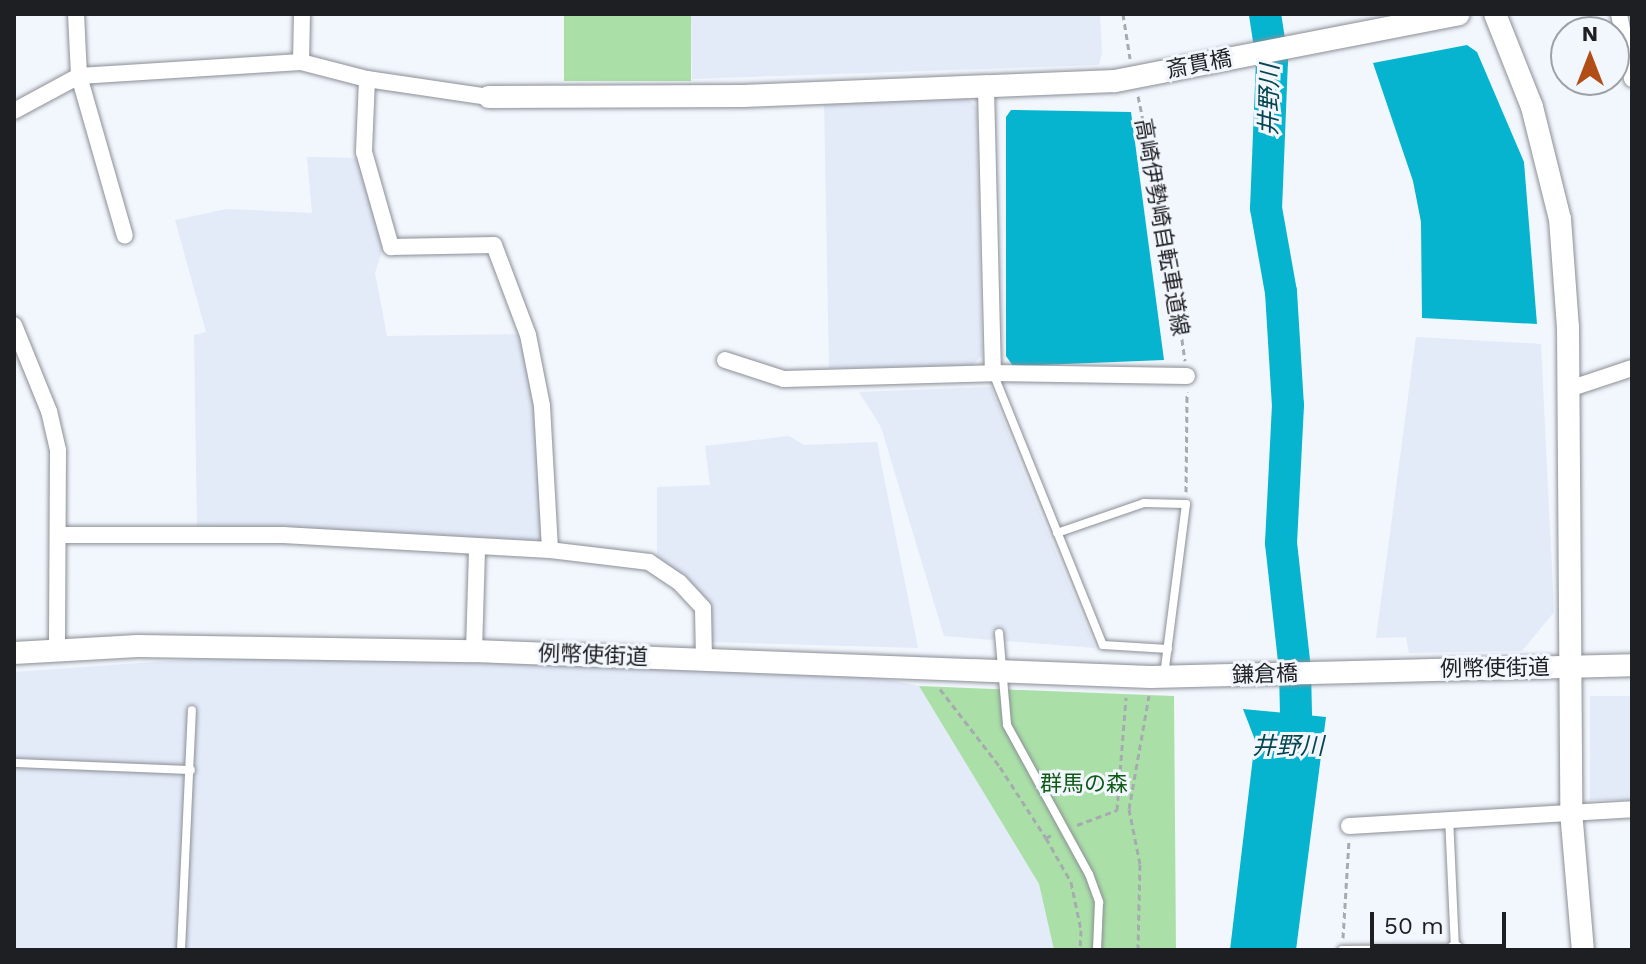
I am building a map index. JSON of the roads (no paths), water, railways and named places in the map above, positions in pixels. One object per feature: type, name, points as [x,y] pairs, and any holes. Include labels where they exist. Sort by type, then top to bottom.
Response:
[{"type":"street","points":[[76,14],[79,76],[125,236]]},
{"type":"street","points":[[301,62],[302,14]]},
{"type":"street","name":"斎貫橋","points":[[489,97],[986,89],[1155,73],[1459,14]]},
{"type":"street","points":[[1495,14],[1532,107],[1560,219],[1569,389],[1573,666],[1571,811],[1583,950]]},
{"type":"street","points":[[1619,14],[1632,79]]},
{"type":"street","points":[[14,111],[79,76],[301,62],[367,79],[489,97]]},
{"type":"street","points":[[367,79],[364,152],[391,247],[494,245],[528,335],[542,406],[550,550]]},
{"type":"street","points":[[986,89],[993,373]]},
{"type":"street","points":[[15,328],[49,411],[58,450],[57,648]]},
{"type":"street","points":[[725,360],[784,379],[1186,371]]},
{"type":"street","points":[[1569,389],[1632,368]]},
{"type":"street","points":[[58,535],[283,535],[550,550],[649,562],[679,582],[703,608],[704,660]]},
{"type":"street","points":[[474,651],[477,547]]},
{"type":"street","name":"例幣使街道","points":[[14,653],[57,648],[474,651],[1163,677]]},
{"type":"street","name":"例幣使街道","points":[[1359,671],[1632,665]]},
{"type":"street","name":"鎌倉橋","points":[[1163,677],[1359,671]]},
{"type":"street","points":[[1349,826],[1449,817],[1632,809]]},
{"type":"lane","points":[[993,373],[1103,645],[1108,649],[1168,649]]},
{"type":"lane","points":[[1057,533],[1144,503],[1186,504],[1163,677]]},
{"type":"lane","points":[[999,633],[1004,672],[1003,708],[1010,733],[1052,811],[1068,828],[1099,902],[1097,950]]},
{"type":"lane","points":[[181,950],[192,710]]},
{"type":"lane","points":[[14,763],[191,770]]},
{"type":"lane","points":[[1342,950],[1455,950],[1449,817]]},
{"type":"water","points":[[1467,45],[1477,52],[1524,162],[1537,324],[1422,318],[1421,222],[1413,181],[1373,63]]},
{"type":"water","points":[[1011,110],[1131,112],[1164,360],[1013,366],[1006,356],[1006,117]]},
{"type":"water","name":"井野川","points":[[1243,709],[1326,717],[1296,950],[1230,950],[1255,740]]},
{"type":"waterway","name":"井野川","points":[[1265,14],[1272,60],[1266,208],[1281,292],[1288,405],[1281,543],[1295,670],[1297,756]]},
{"type":"park label","name":"群馬の森","points":[[1084,784]]}]
